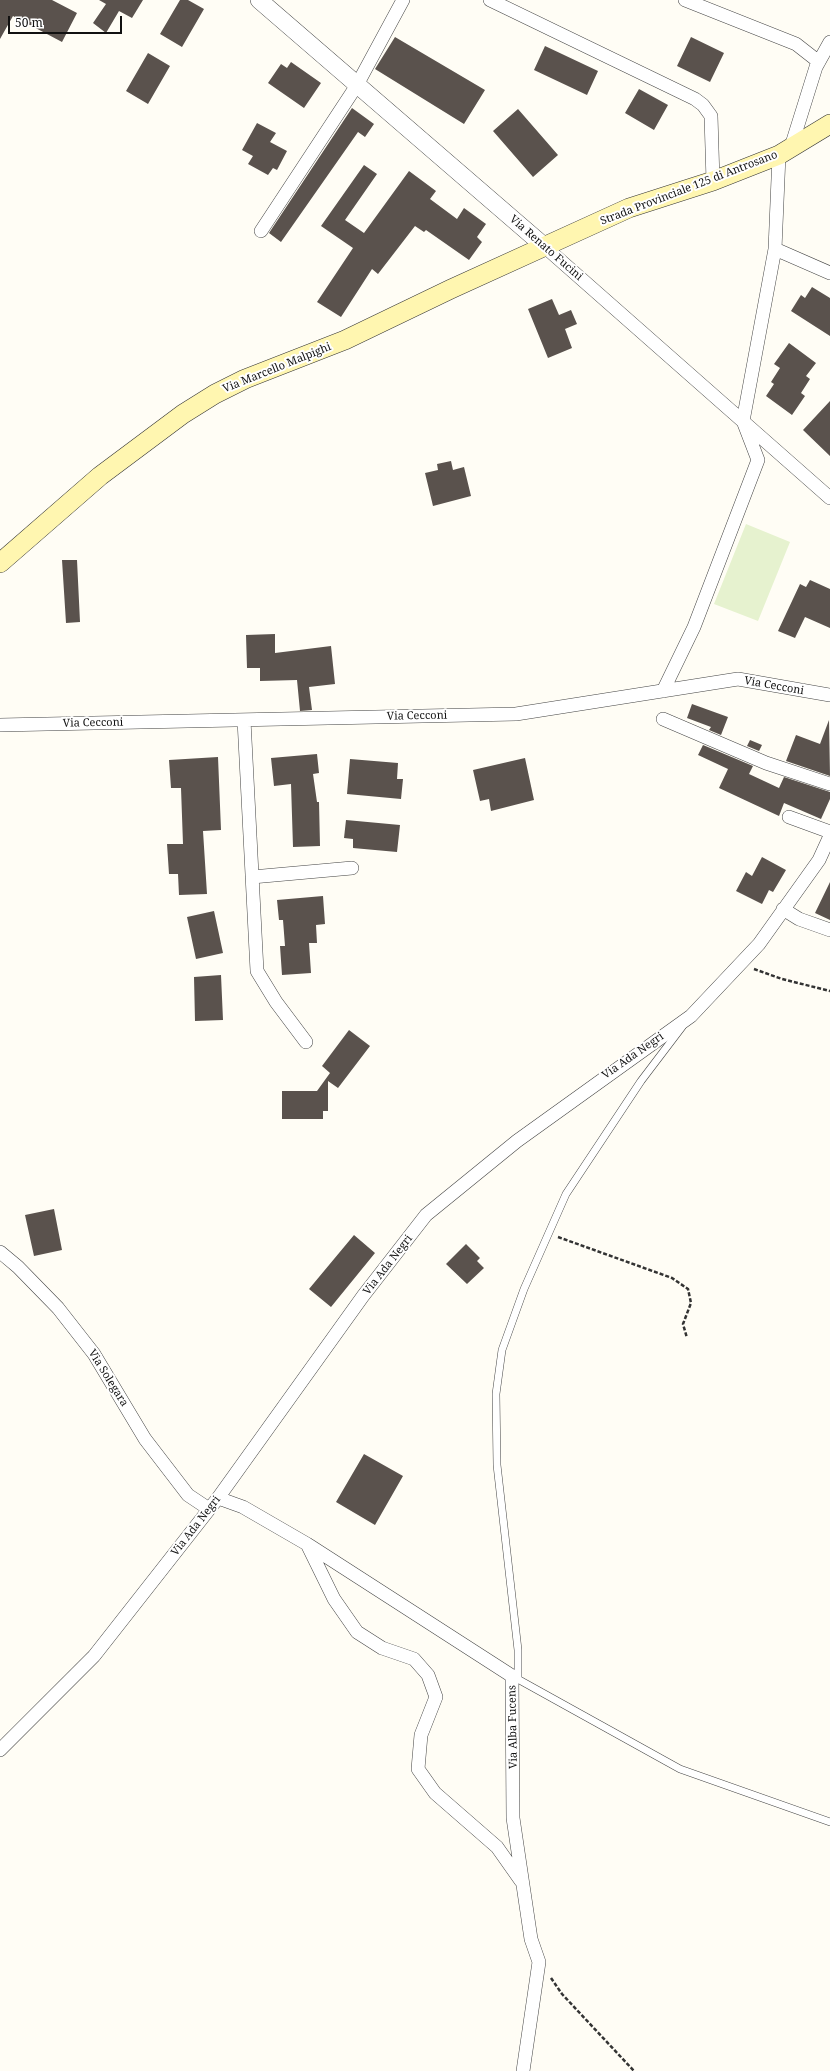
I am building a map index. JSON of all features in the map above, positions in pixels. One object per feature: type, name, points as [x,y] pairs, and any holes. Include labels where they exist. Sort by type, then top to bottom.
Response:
[{"type":"main road","name":"Strada Provinciale 125 di Antrosano","points":[[544,246],[629,208],[713,181],[785,151],[830,124]]},
{"type":"main road","name":"Via Marcello Malpighi","points":[[0,563],[100,476],[183,414],[215,394],[244,379],[345,340],[544,246]]},
{"type":"street","name":"Via Renato Fucini","points":[[259,0],[544,246],[743,421],[828,493]]},
{"type":"street","points":[[261,231],[358,85],[403,0]]},
{"type":"street","points":[[490,0],[696,99],[703,105],[710,116],[713,181]]},
{"type":"street","points":[[685,0],[796,44],[819,62]]},
{"type":"street","points":[[663,691],[694,627],[758,460],[743,421],[775,250],[785,151],[819,62],[830,42]]},
{"type":"street","points":[[775,250],[830,273]]},
{"type":"street","name":"Via Cecconi","points":[[0,725],[516,714],[738,679],[830,695]]},
{"type":"street","points":[[663,719],[766,763],[830,784]]},
{"type":"street","points":[[244,720],[257,972],[276,1002],[306,1042]]},
{"type":"street","points":[[789,817],[830,832]]},
{"type":"street","name":"Via Ada Negri","points":[[0,1750],[94,1656],[218,1498],[363,1296],[426,1215],[517,1141],[691,1016],[759,944],[783,909],[824,861],[830,836]]},
{"type":"street","points":[[252,876],[352,868]]},
{"type":"street","points":[[783,909],[799,919],[830,930]]},
{"type":"street","name":"Via Solegara","points":[[0,1252],[18,1266],[58,1308],[94,1354],[145,1439],[188,1495],[209,1509]]},
{"type":"street","name":"Via Alba Fucens","points":[[218,1498],[243,1507],[307,1544],[515,1678],[513,1818],[531,1939],[539,1962],[523,2071]]},
{"type":"street","points":[[307,1544],[334,1599],[357,1632],[382,1648],[414,1659],[428,1675],[436,1697],[421,1735],[418,1769],[435,1793],[498,1847],[523,1884]]},
{"type":"lane","points":[[691,1016],[641,1081],[566,1194],[524,1289],[502,1350],[496,1394],[497,1465],[517,1642],[515,1678],[680,1769],[830,1822]]},
{"type":"path","points":[[740,964],[782,979],[830,991]]},
{"type":"path","points":[[548,1234],[672,1278],[688,1288],[691,1303],[683,1324],[687,1338]]},
{"type":"path","points":[[539,1962],[562,1994],[634,2071]]},
{"type":"green space","points":[[746,524],[790,542],[758,621],[714,604]]},
{"type":"building","points":[[0,0],[52,0],[77,13],[62,42],[13,16],[0,39]]},
{"type":"building","points":[[99,0],[143,0],[132,18],[119,11],[106,33],[93,23],[106,4]]},
{"type":"building","points":[[180,0],[188,0],[204,9],[182,47],[160,34]]},
{"type":"building","points":[[395,37],[485,90],[464,124],[375,69]]},
{"type":"building","points":[[691,37],[724,53],[710,82],[677,66]]},
{"type":"building","points":[[545,46],[598,71],[587,95],[534,70]]},
{"type":"building","points":[[148,53],[170,66],[148,104],[126,91]]},
{"type":"building","points":[[291,62],[321,83],[304,108],[268,83],[281,64],[287,68]]},
{"type":"building","points":[[639,89],[668,105],[654,130],[625,113]]},
{"type":"building","points":[[352,108],[374,124],[365,137],[358,132],[281,242],[269,233]]},
{"type":"building","points":[[518,109],[558,155],[533,177],[493,131]]},
{"type":"building","points":[[257,123],[276,133],[270,142],[287,151],[277,170],[273,168],[268,175],[248,164],[253,156],[242,150]]},
{"type":"building","points":[[364,165],[377,174],[345,220],[364,233],[409,171],[436,191],[430,199],[457,219],[464,208],[486,224],[477,237],[482,242],[469,260],[426,230],[424,232],[415,226],[378,274],[372,269],[341,317],[317,302],[353,248],[321,226]]},
{"type":"building","points":[[812,287],[830,298],[830,336],[791,311],[801,295],[805,298]]},
{"type":"building","points":[[552,299],[559,315],[571,310],[577,324],[565,329],[572,348],[548,358],[528,309]]},
{"type":"building","points":[[789,343],[816,363],[806,376],[810,379],[801,393],[805,396],[792,415],[766,396],[774,384],[771,382],[780,368],[774,364]]},
{"type":"building","points":[[830,401],[830,456],[803,430]]},
{"type":"building","points":[[451,461],[453,470],[464,467],[471,496],[433,506],[425,473],[438,470],[437,464]]},
{"type":"building","points":[[62,560],[77,560],[80,622],[66,623]]},
{"type":"building","points":[[810,580],[830,589],[830,628],[805,617],[795,638],[778,631],[800,584],[806,587]]},
{"type":"building","points":[[275,634],[275,653],[331,646],[335,684],[309,687],[312,710],[300,711],[297,680],[260,681],[260,668],[247,668],[246,635]]},
{"type":"building","points":[[692,704],[728,717],[721,735],[709,730],[711,727],[687,718]]},
{"type":"building","points":[[829,720],[830,776],[786,761],[796,735],[820,744]]},
{"type":"building","points":[[750,740],[762,745],[759,751],[747,746]]},
{"type":"building","points":[[703,745],[753,766],[749,774],[779,788],[784,777],[830,792],[830,799],[821,819],[784,803],[779,816],[719,788],[728,769],[698,755]]},
{"type":"building","points":[[317,754],[319,773],[313,774],[317,802],[319,802],[320,846],[293,847],[291,784],[274,786],[271,758]]},
{"type":"building","points":[[218,757],[221,830],[203,831],[207,894],[179,895],[178,874],[169,874],[167,844],[183,844],[181,788],[171,788],[169,760]]},
{"type":"building","points":[[525,758],[534,800],[491,811],[489,799],[480,801],[473,770]]},
{"type":"building","points":[[350,759],[398,763],[397,779],[403,779],[401,799],[347,794]]},
{"type":"building","points":[[346,820],[400,825],[397,852],[353,848],[353,839],[344,838]]},
{"type":"building","points":[[762,857],[786,870],[773,892],[769,890],[762,904],[736,891],[746,872],[752,876]]},
{"type":"building","points":[[830,882],[830,920],[815,913]]},
{"type":"building","points":[[323,896],[325,924],[316,925],[317,943],[309,943],[311,973],[282,975],[280,946],[285,946],[283,920],[279,920],[277,900]]},
{"type":"building","points":[[214,911],[223,953],[196,959],[187,917]]},
{"type":"building","points":[[221,975],[223,1020],[195,1021],[194,977]]},
{"type":"building","points":[[349,1030],[370,1046],[338,1088],[328,1081],[328,1111],[323,1111],[323,1119],[282,1119],[282,1091],[317,1091],[330,1073],[322,1066]]},
{"type":"building","points":[[54,1209],[62,1250],[34,1256],[25,1215]]},
{"type":"building","points":[[354,1235],[375,1253],[331,1307],[309,1289]]},
{"type":"building","points":[[466,1244],[480,1258],[477,1261],[484,1268],[467,1284],[446,1264]]},
{"type":"building","points":[[364,1454],[403,1476],[375,1525],[336,1502]]}]
